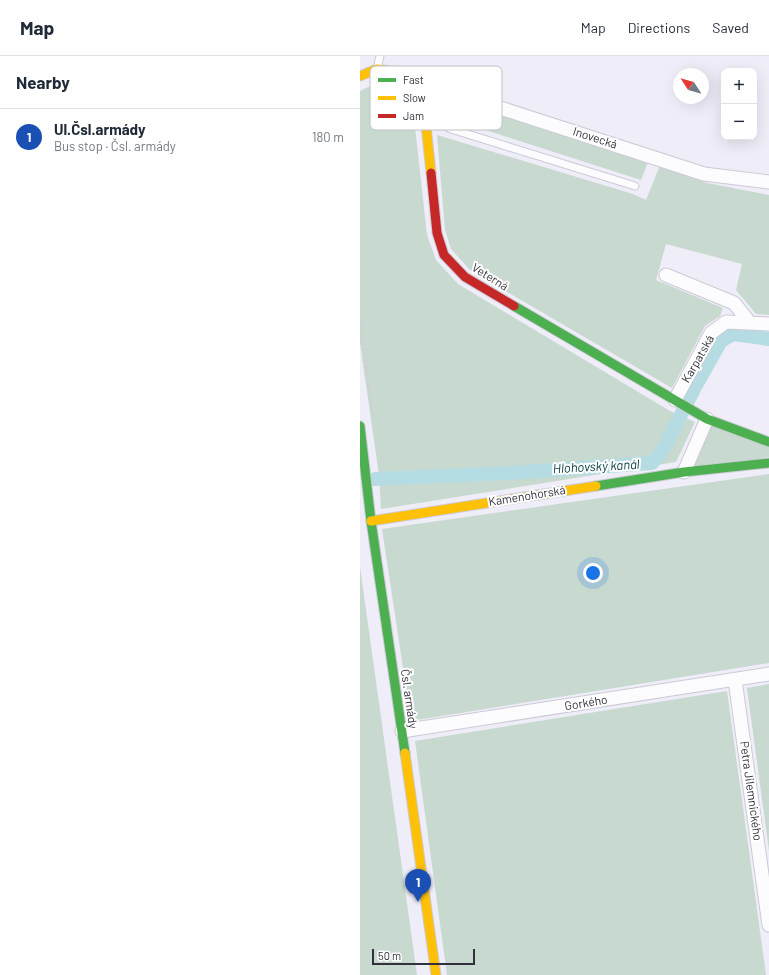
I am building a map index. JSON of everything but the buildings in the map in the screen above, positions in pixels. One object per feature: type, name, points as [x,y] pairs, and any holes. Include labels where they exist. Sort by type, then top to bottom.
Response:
[{"type":"street","points":[[360,76],[370,72]]},
{"type":"street","name":"Inovecká","points":[[502,109],[704,174],[769,182]]},
{"type":"street","name":"Veterná","points":[[427,130],[437,233],[444,255],[465,277],[675,400]]},
{"type":"street","points":[[666,275],[734,303],[750,323]]},
{"type":"street","name":"Karpatská","points":[[675,400],[712,333],[726,322],[769,324]]},
{"type":"street","points":[[675,400],[707,419],[769,442]]},
{"type":"street","points":[[684,472],[707,419]]},
{"type":"street","name":"Čsl. armády","points":[[360,426],[371,521],[436,975]]},
{"type":"street","name":"Kamenohorská","points":[[371,521],[684,472],[769,463]]},
{"type":"street","name":"Gorkého","points":[[402,732],[769,674]]},
{"type":"street","name":"Petra Jilemnického","points":[[736,680],[769,925]]},
{"type":"lane","points":[[378,66],[380,56]]},
{"type":"lane","points":[[454,130],[635,186]]},
{"type":"path","points":[[360,324],[373,417]]},
{"type":"shaded area","points":[[370,86],[370,130],[415,130],[427,235],[436,260],[458,284],[670,411],[695,422],[676,462],[381,509],[379,475],[360,343],[360,91]]},
{"type":"shaded area","points":[[502,115],[648,162],[641,180],[485,130],[502,130]]},
{"type":"shaded area","points":[[437,135],[633,194],[646,200],[660,165],[707,183],[769,195],[769,315],[756,314],[736,290],[742,264],[666,244],[656,280],[723,308],[720,316],[705,326],[672,388],[471,271],[451,249],[445,230]]},
{"type":"shaded area","points":[[707,419],[769,442],[769,457],[684,472]]},
{"type":"shaded area","points":[[769,474],[769,663],[411,721],[382,529]]},
{"type":"shaded area","points":[[360,567],[417,975],[360,975]]},
{"type":"shaded area","points":[[769,684],[769,851],[747,688]]},
{"type":"shaded area","points":[[727,691],[766,975],[447,975],[415,741]]},
{"type":"waterway","name":"Hlohovský kanál","points":[[375,479],[510,473],[652,463],[663,450],[695,387],[721,341],[733,334],[769,339]]},
{"type":"traffic: fast","points":[[514,306],[707,419],[769,442]]},
{"type":"traffic: fast","points":[[360,426],[371,521],[405,753]]},
{"type":"traffic: fast","points":[[596,486],[684,472],[769,463]]},
{"type":"traffic: slow","points":[[360,76],[370,72]]},
{"type":"traffic: slow","points":[[426,130],[431,173]]},
{"type":"traffic: slow","points":[[371,521],[596,486]]},
{"type":"traffic: slow","points":[[405,753],[436,975]]},
{"type":"traffic: jam","points":[[431,173],[437,233],[444,255],[465,277],[514,306]]},
{"type":"place","name":"Ul.Čsl.armády","points":[[418,902]]}]
